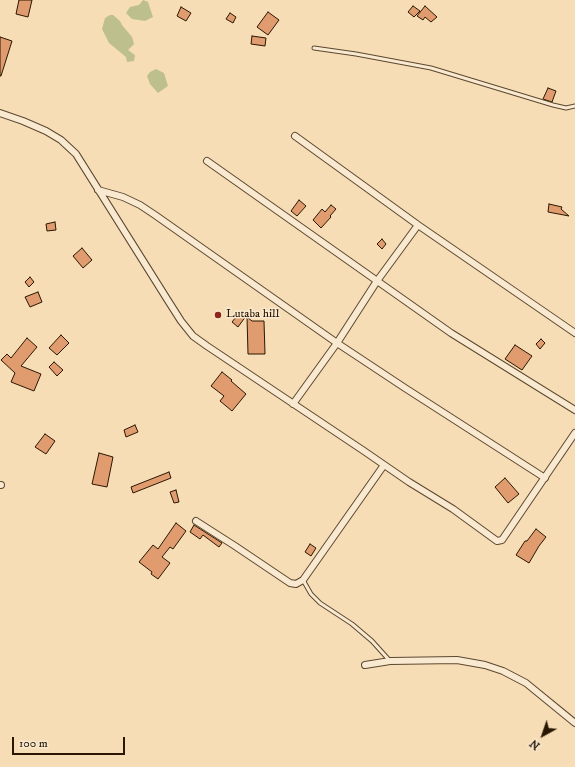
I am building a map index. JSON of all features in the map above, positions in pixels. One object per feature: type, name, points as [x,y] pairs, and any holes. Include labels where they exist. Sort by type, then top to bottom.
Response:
[{"type":"street","points":[[0,113],[46,131],[61,140],[76,154],[181,321],[193,336],[409,482],[453,509],[497,541],[502,540],[575,433]]},
{"type":"street","points":[[295,136],[418,225],[575,333]]},
{"type":"street","points":[[207,161],[451,333],[575,410]]},
{"type":"street","points":[[98,190],[123,197],[155,215],[338,343],[545,478]]},
{"type":"street","points":[[293,404],[338,343],[378,281],[418,225]]},
{"type":"street","points":[[196,521],[290,583],[296,584],[303,580],[384,465]]},
{"type":"street","points":[[365,665],[390,661],[457,660],[485,665],[503,671],[526,683],[575,724]]},
{"type":"lane","points":[[314,48],[431,68],[553,105],[566,108],[575,106]]},
{"type":"lane","points":[[303,580],[311,594],[320,603],[331,609],[372,641],[390,661]]},
{"type":"green space","points":[[143,0],[148,2],[153,17],[145,21],[132,19],[126,13],[130,7],[139,5]]},
{"type":"green space","points":[[113,15],[120,21],[132,37],[134,44],[128,50],[135,55],[134,61],[127,62],[126,57],[109,43],[102,29],[105,18]]},
{"type":"green space","points":[[156,69],[164,73],[168,86],[158,93],[150,84],[147,76],[150,72]]},
{"type":"building","points":[[19,0],[32,0],[28,17],[16,14]]},
{"type":"building","points":[[413,6],[420,11],[414,17],[408,12]]},
{"type":"building","points":[[425,6],[437,17],[431,22],[425,17],[423,20],[417,16]]},
{"type":"building","points":[[181,7],[191,13],[186,21],[177,16]]},
{"type":"building","points":[[268,12],[279,20],[268,35],[257,27]]},
{"type":"building","points":[[230,13],[236,17],[233,23],[226,19]]},
{"type":"building","points":[[252,36],[266,38],[265,46],[251,44]]},
{"type":"building","points":[[0,37],[12,41],[1,76],[0,76]]},
{"type":"building","points":[[548,88],[556,91],[552,102],[543,99]]},
{"type":"building","points":[[299,200],[306,206],[297,216],[291,211]]},
{"type":"building","points":[[549,204],[562,207],[561,209],[569,216],[548,212]]},
{"type":"building","points":[[331,205],[336,209],[321,228],[313,220],[322,209],[325,212]]},
{"type":"building","points":[[55,222],[56,230],[47,231],[46,224]]},
{"type":"building","points":[[382,239],[386,244],[382,249],[377,244]]},
{"type":"building","points":[[82,248],[92,260],[83,268],[73,256]]},
{"type":"building","points":[[30,277],[34,282],[29,287],[25,282]]},
{"type":"building","points":[[38,292],[42,302],[30,307],[25,297]]},
{"type":"building","points":[[240,312],[246,316],[238,327],[232,322]]},
{"type":"building","points":[[247,317],[252,321],[264,321],[265,354],[248,354]]},
{"type":"building","points":[[61,335],[69,343],[57,355],[49,348]]},
{"type":"building","points":[[27,338],[37,347],[21,366],[41,374],[34,391],[11,382],[15,373],[1,360],[7,354],[11,358]]},
{"type":"building","points":[[541,339],[545,343],[540,349],[536,344]]},
{"type":"building","points":[[515,345],[532,356],[522,370],[505,359]]},
{"type":"building","points":[[54,362],[63,370],[57,376],[49,367]]},
{"type":"building","points":[[222,372],[246,394],[232,411],[220,401],[224,396],[211,386]]},
{"type":"building","points":[[135,425],[138,432],[126,437],[124,430]]},
{"type":"building","points":[[45,434],[55,441],[46,454],[35,447]]},
{"type":"building","points":[[99,453],[113,457],[107,487],[92,484]]},
{"type":"building","points":[[169,472],[171,478],[133,493],[131,487]]},
{"type":"building","points":[[505,478],[519,494],[508,503],[495,487]]},
{"type":"building","points":[[176,490],[179,502],[174,503],[170,492]]},
{"type":"building","points":[[176,523],[186,531],[173,549],[170,547],[162,557],[170,563],[158,579],[151,574],[152,572],[139,562],[153,545],[158,549]]},
{"type":"building","points":[[194,525],[222,543],[219,547],[203,535],[200,539],[190,532]]},
{"type":"building","points":[[536,529],[546,537],[529,563],[516,555],[525,541],[527,541]]},
{"type":"building","points":[[310,544],[316,548],[311,556],[305,552]]},
{"type":"place","name":"Lutaba hill","points":[[218,315]]}]
